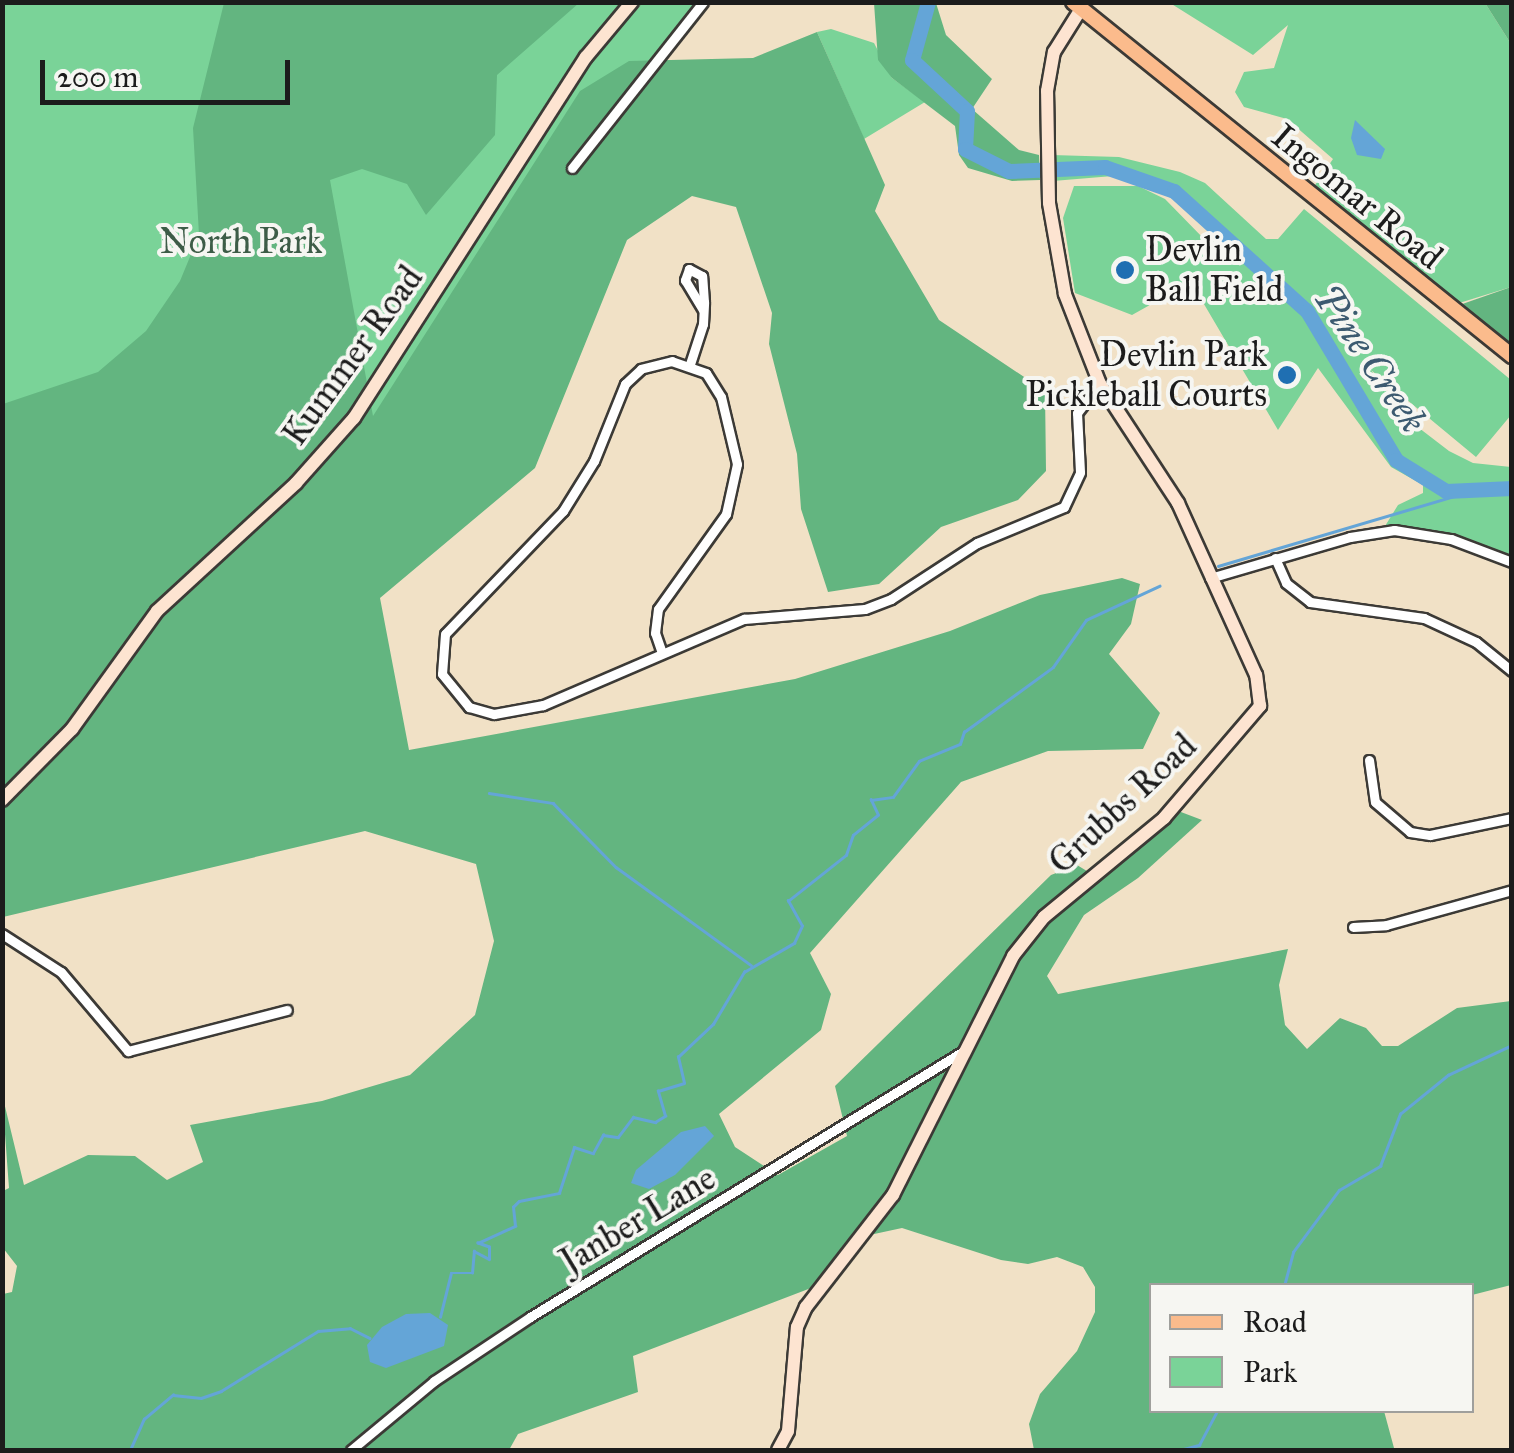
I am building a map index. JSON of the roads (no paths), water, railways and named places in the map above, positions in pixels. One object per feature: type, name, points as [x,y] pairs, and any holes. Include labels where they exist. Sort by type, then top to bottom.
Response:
[{"type":"main road","name":"Ingomar Road","points":[[1077,6],[1512,356]]},
{"type":"street","name":"Kummer Road","points":[[2,800],[72,729],[157,611],[296,483],[354,418],[586,57],[632,2]]},
{"type":"street","points":[[572,168],[703,2]]},
{"type":"street","name":"Grubbs Road","points":[[778,1450],[788,1431],[797,1327],[806,1307],[893,1194],[962,1052],[1026,937],[1164,818],[1256,715],[1256,675],[1174,495],[1100,384],[1065,294],[1046,157],[1050,65],[1077,6]]},
{"type":"street","points":[[690,364],[703,310]]},
{"type":"street","points":[[662,654],[655,634],[658,609],[726,514],[738,472],[720,392],[690,364],[656,362],[629,379],[577,492],[455,620],[440,659],[459,701],[494,714],[556,700],[756,616],[878,605],[977,542],[1052,516],[1078,481],[1076,419],[1100,384]]},
{"type":"street","points":[[1210,578],[1394,530],[1451,539],[1512,562]]},
{"type":"street","points":[[1275,558],[1286,583],[1310,602],[1392,609],[1435,621],[1476,642],[1512,671]]},
{"type":"street","points":[[1370,760],[1375,802],[1410,832],[1430,835],[1512,818]]},
{"type":"street","points":[[1353,927],[1386,924],[1512,890]]},
{"type":"street","points":[[2,934],[61,972],[128,1051],[287,1010]]},
{"type":"street","name":"Janber Lane","points":[[351,1450],[434,1381],[519,1324],[962,1052]]},
{"type":"water","points":[[1355,120],[1385,149],[1381,159],[1357,155],[1351,138]]},
{"type":"water","points":[[705,1126],[714,1136],[675,1175],[649,1189],[631,1183],[636,1170],[681,1132]]},
{"type":"water","points":[[430,1313],[448,1325],[444,1346],[386,1368],[370,1362],[367,1345],[382,1327],[406,1314]]},
{"type":"waterway","name":"Pine Creek","points":[[928,2],[912,60],[967,111],[965,149],[1009,171],[1105,167],[1174,191],[1307,311],[1396,460],[1446,491],[1512,488]]},
{"type":"waterway","points":[[1218,566],[1465,493]]},
{"type":"waterway","points":[[440,1317],[451,1273],[472,1273],[474,1251],[489,1259],[489,1247],[478,1243],[515,1226],[513,1207],[519,1201],[559,1193],[574,1147],[593,1153],[603,1135],[618,1137],[633,1117],[655,1122],[665,1116],[658,1091],[684,1083],[678,1057],[713,1024],[744,972],[794,943],[802,926],[788,901],[846,855],[853,835],[878,815],[871,800],[893,797],[919,761],[960,744],[964,732],[1053,667],[1086,620],[1159,586]]},
{"type":"waterway","points":[[489,793],[553,803],[616,867],[751,965]]},
{"type":"waterway","points":[[1285,1283],[1293,1252],[1339,1190],[1380,1166],[1400,1114],[1448,1075],[1512,1045]]},
{"type":"waterway","points":[[130,1450],[144,1419],[173,1395],[201,1398],[221,1391],[318,1331],[350,1328],[370,1338]]},
{"type":"waterway","points":[[1180,1450],[1199,1445],[1216,1413]]},
{"type":"place","name":"Devlin Ball Field","points":[[1125,270]]},
{"type":"place","name":"Devlin Park Pickleball Courts","points":[[1287,375]]},
{"type":"park label","name":"North Park","points":[[241,242]]}]
